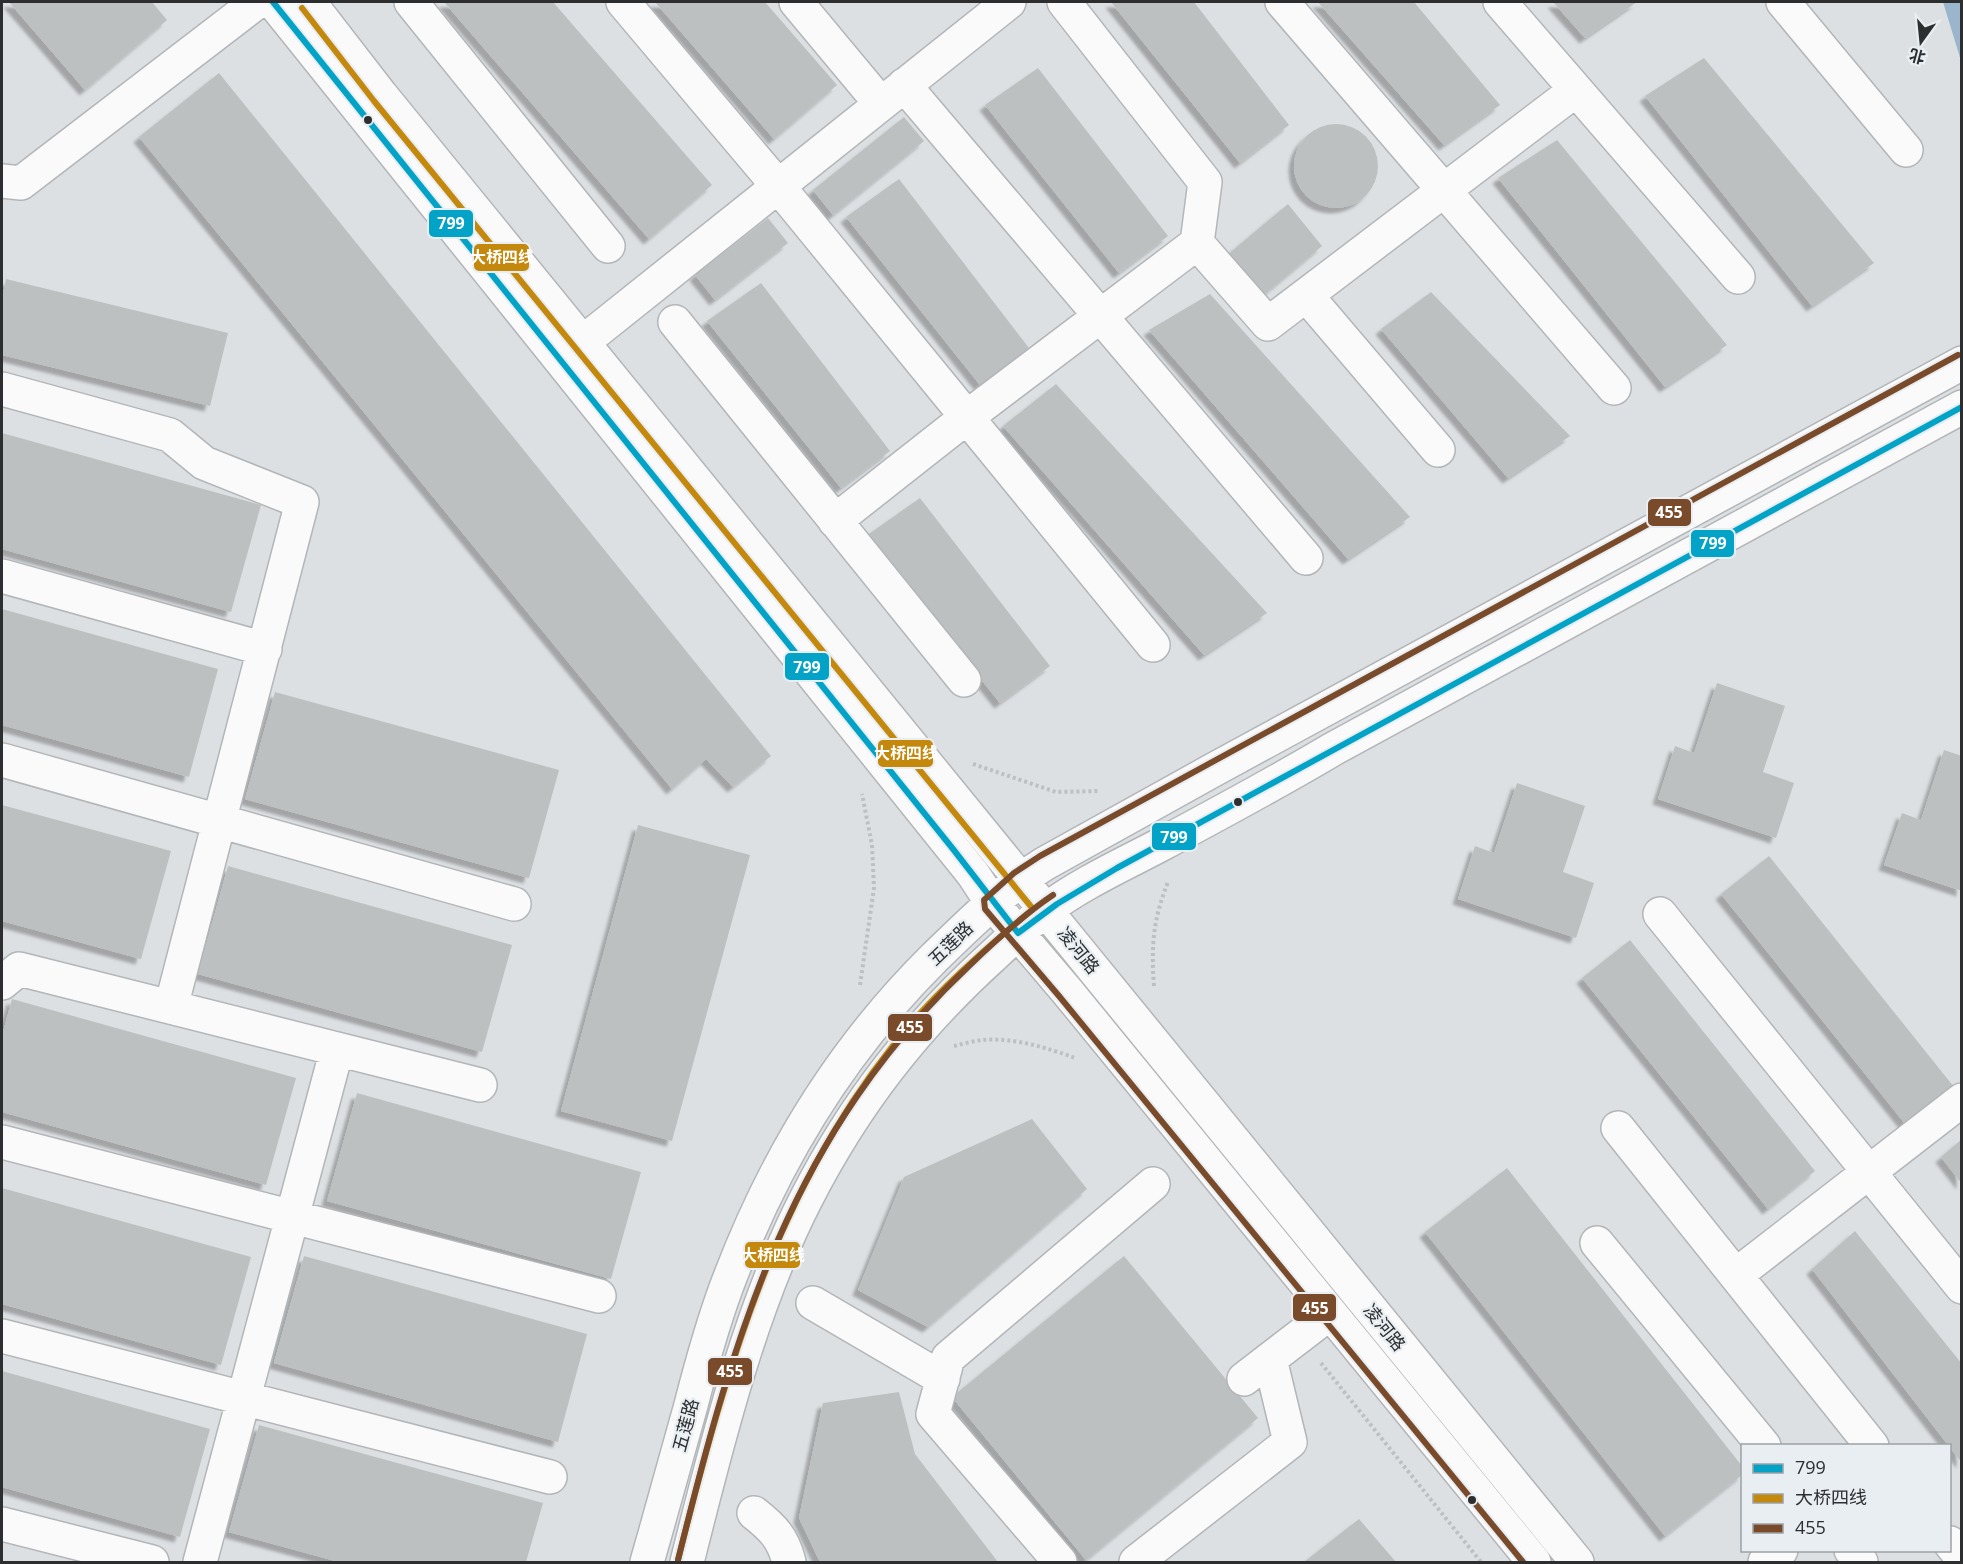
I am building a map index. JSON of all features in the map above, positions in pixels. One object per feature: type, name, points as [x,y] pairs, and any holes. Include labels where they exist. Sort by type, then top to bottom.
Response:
[{"type":"street","points":[[2,181],[21,183],[257,2]]},
{"type":"street","name":"凌河路","points":[[273,2],[945,839],[992,903],[1534,1563]]},
{"type":"street","name":"凌河路","points":[[309,2],[381,95],[1577,1563]]},
{"type":"street","points":[[411,2],[608,246]]},
{"type":"street","points":[[623,2],[778,186],[1153,645]]},
{"type":"street","points":[[795,2],[893,94],[1101,316],[1306,558]]},
{"type":"street","points":[[583,342],[1009,2]]},
{"type":"street","points":[[835,521],[967,417],[1197,243],[1205,182],[1064,2]]},
{"type":"street","points":[[1282,2],[1614,388]]},
{"type":"street","points":[[1500,2],[1738,277]]},
{"type":"street","points":[[1783,2],[1906,150]]},
{"type":"street","points":[[1197,243],[1268,324],[1576,90]]},
{"type":"street","points":[[1306,296],[1438,450]]},
{"type":"street","points":[[675,322],[964,680]]},
{"type":"street","name":"五莲路","points":[[647,1563],[725,1290],[771,1183],[798,1133],[829,1084],[864,1036],[902,990],[992,903],[1020,880],[1215,769],[1962,363]]},
{"type":"street","points":[[2,389],[170,435],[204,463],[302,502],[171,1007]]},
{"type":"street","name":"五莲路","points":[[687,1563],[743,1358],[762,1303],[805,1200],[861,1105],[894,1059],[930,1016],[1018,933],[1046,910],[1094,880],[1962,407]]},
{"type":"street","points":[[2,576],[265,648]]},
{"type":"street","points":[[2,760],[514,904]]},
{"type":"street","points":[[1660,914],[1962,1287]]},
{"type":"street","points":[[2,983],[19,969],[480,1085]]},
{"type":"street","points":[[201,1563],[336,1049]]},
{"type":"street","points":[[1736,1275],[1962,1100]]},
{"type":"street","points":[[1618,1128],[1870,1444]]},
{"type":"street","points":[[2,1142],[599,1296]]},
{"type":"street","points":[[1060,1563],[933,1414],[948,1358],[1153,1184]]},
{"type":"street","points":[[1597,1243],[1762,1444]]},
{"type":"street","points":[[813,1303],[943,1379]]},
{"type":"street","points":[[1244,1379],[1330,1313]]},
{"type":"street","points":[[2,1336],[550,1477]]},
{"type":"street","points":[[1136,1563],[1290,1442],[1270,1359]]},
{"type":"street","points":[[754,1513],[771,1526],[781,1540],[789,1563]]},
{"type":"street","points":[[2,1524],[152,1563]]},
{"type":"street","points":[[1951,1544],[1962,1558]]},
{"type":"street","points":[[1766,1563],[1779,1552]]},
{"type":"path","points":[[969,762],[1056,792],[1100,791]]},
{"type":"path","points":[[860,985],[874,888],[872,845],[861,791]]},
{"type":"path","points":[[1154,990],[1152,957],[1154,935],[1158,909],[1169,879],[1159,885]]},
{"type":"path","points":[[952,1046],[984,1040],[1015,1042],[1045,1047],[1077,1059]]},
{"type":"water","points":[[1943,2],[1961,2],[1961,61]]},
{"type":"building","points":[[9,2],[152,2],[167,20],[85,90]]},
{"type":"building","points":[[444,2],[553,2],[712,185],[649,239]]},
{"type":"building","points":[[655,2],[765,2],[837,85],[774,139]]},
{"type":"building","points":[[1111,2],[1194,2],[1289,125],[1240,163]]},
{"type":"building","points":[[1318,2],[1414,2],[1500,105],[1444,145]]},
{"type":"building","points":[[1553,2],[1637,2],[1585,38]]},
{"type":"building","points":[[1704,58],[1874,263],[1812,306],[1645,96]]},
{"type":"building","points":[[1038,68],[1168,236],[1119,273],[985,105]]},
{"type":"building","points":[[219,73],[771,756],[733,787],[706,759],[672,789],[139,137]]},
{"type":"building","points":[[904,117],[924,141],[833,215],[813,190]]},
{"type":"building","points":[[1336,124],[1359,131],[1371,143],[1378,166],[1371,189],[1359,201],[1336,208],[1313,201],[1301,189],[1294,166],[1301,143],[1313,131]]},
{"type":"building","points":[[1557,140],[1727,345],[1665,387],[1498,178]]},
{"type":"building","points":[[899,179],[1029,348],[980,385],[846,217]]},
{"type":"building","points":[[1288,204],[1322,246],[1260,298],[1226,256]]},
{"type":"building","points":[[768,218],[788,243],[715,300],[695,275]]},
{"type":"building","points":[[6,279],[228,333],[210,406],[2,355],[2,299]]},
{"type":"building","points":[[761,283],[890,451],[841,488],[707,321]]},
{"type":"building","points":[[1431,292],[1570,436],[1508,478],[1381,329]]},
{"type":"building","points":[[1210,294],[1410,517],[1348,559],[1149,330]]},
{"type":"building","points":[[1056,384],[1267,613],[1204,655],[1003,426]]},
{"type":"building","points":[[2,433],[261,505],[231,612],[2,549]]},
{"type":"building","points":[[920,498],[1050,666],[1000,703],[866,536]]},
{"type":"building","points":[[2,609],[218,669],[189,777],[2,725]]},
{"type":"building","points":[[1717,683],[1785,706],[1763,772],[1794,783],[1776,838],[1658,799],[1675,746],[1694,753]]},
{"type":"building","points":[[275,692],[559,770],[529,878],[245,799]]},
{"type":"building","points":[[1944,750],[1962,756],[1962,891],[1884,865],[1902,813],[1921,820]]},
{"type":"building","points":[[1517,783],[1585,806],[1563,872],[1594,883],[1576,938],[1458,899],[1475,846],[1494,853]]},
{"type":"building","points":[[2,805],[171,851],[141,959],[2,921]]},
{"type":"building","points":[[638,825],[750,855],[672,1141],[561,1111]]},
{"type":"building","points":[[1769,856],[1954,1087],[1906,1125],[1721,894]]},
{"type":"building","points":[[228,866],[512,945],[482,1052],[198,974]]},
{"type":"building","points":[[1630,940],[1815,1171],[1768,1209],[1582,978]]},
{"type":"building","points":[[12,999],[296,1078],[266,1185],[2,1112],[2,1036]]},
{"type":"building","points":[[357,1093],[641,1172],[611,1279],[327,1201]]},
{"type":"building","points":[[1032,1119],[1087,1189],[928,1327],[858,1290],[904,1177]]},
{"type":"building","points":[[1962,1139],[1962,1184],[1941,1157]]},
{"type":"building","points":[[1507,1168],[1741,1465],[1741,1476],[1665,1536],[1425,1232]]},
{"type":"building","points":[[2,1188],[251,1257],[221,1365],[2,1304]]},
{"type":"building","points":[[1855,1231],[1962,1364],[1962,1463],[1951,1449],[1951,1444],[1947,1444],[1812,1269]]},
{"type":"building","points":[[304,1256],[587,1334],[558,1442],[274,1363]]},
{"type":"building","points":[[1124,1256],[1258,1418],[1086,1560],[952,1397]]},
{"type":"building","points":[[2,1371],[210,1429],[180,1537],[2,1487]]},
{"type":"building","points":[[899,1392],[915,1454],[998,1562],[820,1562],[799,1518],[823,1403]]},
{"type":"building","points":[[259,1425],[543,1503],[526,1562],[339,1562],[229,1532]]},
{"type":"building","points":[[1359,1519],[1396,1562],[1304,1562]]},
{"type":"transit line","name":"799","points":[[273,2],[1018,933],[1057,904],[1117,868],[1962,407]]},
{"type":"transit line","name":"大桥四线","points":[[302,8],[374,101],[1033,909],[990,945],[923,1010],[874,1070],[832,1134],[797,1200],[766,1269],[740,1340],[678,1560]]},
{"type":"transit line","name":"455","points":[[1523,1562],[985,909],[984,900],[1014,873],[1040,856],[1958,355]]},
{"type":"transit line","name":"455","points":[[678,1560],[722,1394],[748,1315],[778,1239],[814,1166],[857,1096],[908,1029],[990,946],[1020,919],[1053,895]]}]
